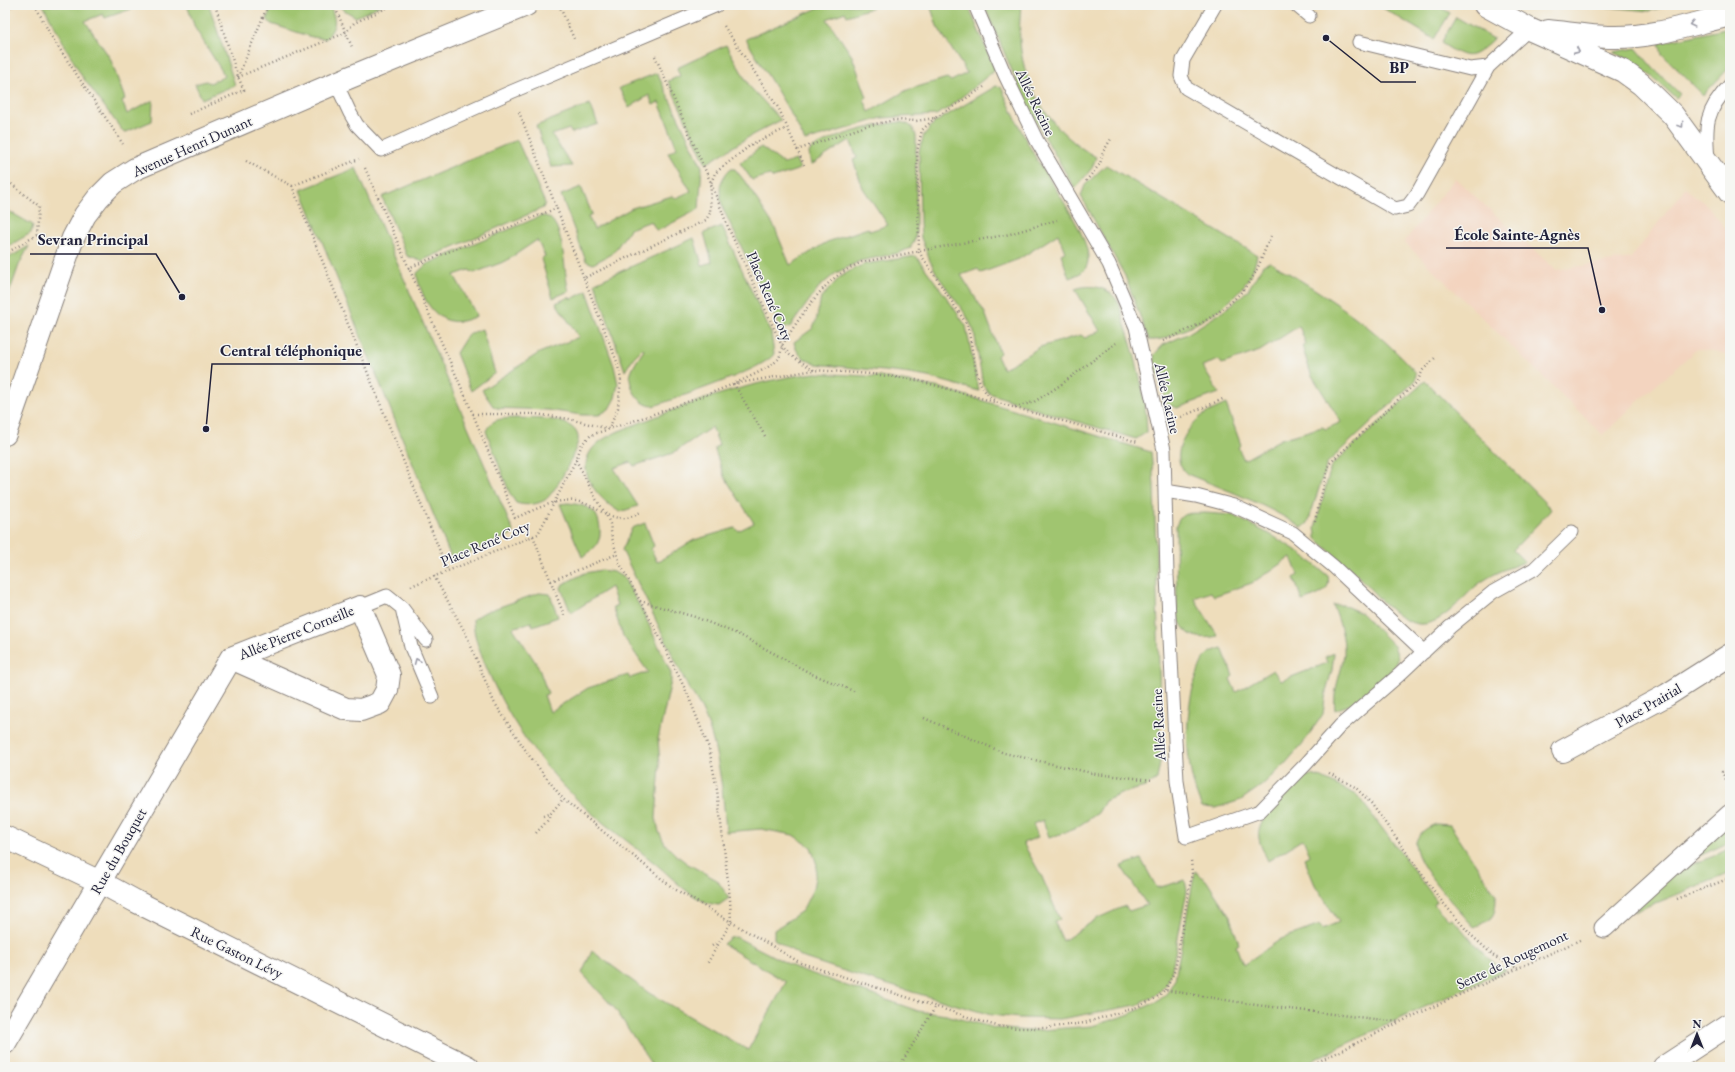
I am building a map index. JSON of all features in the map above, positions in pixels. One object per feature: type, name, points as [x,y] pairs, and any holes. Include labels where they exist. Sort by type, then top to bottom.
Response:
[{"type":"street","name":"Avenue Henri Dunant","points":[[5,434],[73,238],[85,215],[113,182],[135,169],[336,83],[526,5]]},
{"type":"street","points":[[1485,5],[1529,29],[1623,71],[1641,84],[1673,115],[1730,194]]},
{"type":"street","points":[[1529,29],[1613,37],[1628,36],[1668,30],[1730,15]]},
{"type":"street","name":"Allée Pierre Corneille","points":[[360,607],[389,675],[388,690],[380,703],[361,710],[346,709],[232,658],[360,607]]},
{"type":"street","name":"Place Prairial","points":[[1563,751],[1667,695],[1730,655]]},
{"type":"street","name":"Rue du Bouquet","points":[[5,1043],[232,658]]},
{"type":"street","points":[[1604,928],[1730,814]]},
{"type":"street","name":"Rue Gaston Lévy","points":[[5,837],[100,882],[468,1067]]},
{"type":"street","points":[[1664,1067],[1730,1024]]},
{"type":"lane","name":"Allée Racine","points":[[975,5],[1005,75],[1037,141],[1109,264],[1136,327],[1164,450],[1167,576],[1177,782],[1186,837]]},
{"type":"lane","points":[[1215,5],[1183,60],[1181,76],[1186,88],[1395,209],[1408,206],[1417,194],[1488,67],[1529,29]]},
{"type":"lane","points":[[1296,5],[1309,16]]},
{"type":"lane","points":[[336,83],[357,125],[381,150],[511,92],[714,6]]},
{"type":"lane","points":[[1359,42],[1470,69],[1488,67]]},
{"type":"lane","points":[[1708,163],[1706,134],[1710,110],[1720,95],[1730,85]]},
{"type":"lane","points":[[1165,491],[1196,496],[1234,506],[1293,533],[1333,566],[1424,652]]},
{"type":"lane","points":[[1186,837],[1260,811],[1306,764],[1340,726],[1493,592],[1534,569],[1572,532]]},
{"type":"lane","points":[[360,607],[387,596],[402,608],[426,640]]},
{"type":"lane","points":[[402,608],[411,647],[432,697]]},
{"type":"path","points":[[5,12],[13,5]]},
{"type":"path","points":[[35,5],[51,36],[123,144],[130,141]]},
{"type":"path","points":[[185,116],[244,90],[238,78],[215,5]]},
{"type":"path","points":[[238,78],[268,5]]},
{"type":"path","points":[[334,5],[352,47]]},
{"type":"path","points":[[238,78],[345,33],[354,23],[393,5]]},
{"type":"path","points":[[559,5],[583,62]]},
{"type":"path","points":[[714,6],[779,109],[796,150],[805,167]]},
{"type":"path","name":"Place René Coty","points":[[387,596],[538,534],[576,460],[582,444],[591,436],[734,384],[771,365],[779,358],[782,346],[728,228],[711,183],[662,75],[647,35]]},
{"type":"path","points":[[997,402],[988,396],[980,385],[971,336],[966,323],[927,267],[919,252],[917,151],[922,130],[935,118],[1005,75]]},
{"type":"path","points":[[473,414],[536,414],[569,419],[609,429],[618,408],[621,393],[621,378],[617,362],[511,92]]},
{"type":"path","points":[[796,150],[866,126],[895,120],[916,121],[935,118]]},
{"type":"path","points":[[584,278],[706,220],[710,213],[711,183],[715,173],[752,144],[787,128]]},
{"type":"path","points":[[1070,198],[1078,192],[1100,164],[1103,152],[1110,139]]},
{"type":"path","points":[[292,186],[361,158],[473,414],[515,518],[554,503],[566,501],[580,502],[606,514],[626,518],[641,512]]},
{"type":"path","points":[[246,161],[292,186],[448,571]]},
{"type":"path","points":[[5,178],[39,206],[37,235]]},
{"type":"path","points":[[408,268],[557,208]]},
{"type":"path","points":[[814,370],[790,355],[782,346],[812,302],[828,284],[843,272],[862,262],[1010,234],[1056,221],[1078,211]]},
{"type":"path","points":[[5,254],[37,235],[73,238]]},
{"type":"path","points":[[1140,347],[1158,344],[1183,332],[1210,318],[1233,302],[1256,272],[1263,251],[1271,236]]},
{"type":"path","points":[[1014,407],[1034,402],[1059,386],[1136,327]]},
{"type":"path","points":[[1309,546],[1329,464],[1417,382],[1423,370],[1435,358]]},
{"type":"path","points":[[765,436],[734,384],[814,370],[872,374],[916,380],[1164,450]]},
{"type":"path","points":[[1159,428],[1223,399]]},
{"type":"path","points":[[576,460],[596,499],[606,514],[620,564],[660,636],[688,695],[709,748],[717,790],[730,898],[731,922],[707,964]]},
{"type":"path","points":[[534,536],[564,615]]},
{"type":"path","points":[[551,581],[617,554]]},
{"type":"path","points":[[434,576],[466,634],[494,702],[528,754],[563,799],[673,888],[801,963],[997,1026],[1045,1028],[1084,1024],[1137,1007],[1156,998],[1165,990],[1175,970],[1192,873],[1191,856],[1186,837]]},
{"type":"path","points":[[640,601],[695,617],[740,635],[812,674],[856,692]]},
{"type":"path","points":[[924,718],[1004,753],[1096,774],[1177,782]]},
{"type":"path","points":[[1306,764],[1323,770],[1355,787],[1370,803],[1439,898],[1470,934],[1495,957],[1517,969]]},
{"type":"path","points":[[1730,768],[1722,772],[1730,787]]},
{"type":"path","points":[[536,833],[548,820],[551,813],[563,799]]},
{"type":"path","points":[[543,816],[551,813]]},
{"type":"path","points":[[1671,902],[1730,878]]},
{"type":"path","name":"Sente de Rougemont","points":[[1307,1067],[1400,1022],[1604,928]]},
{"type":"path","points":[[712,946],[720,941]]},
{"type":"path","points":[[1165,990],[1256,1005],[1400,1022]]},
{"type":"path","points":[[899,1067],[936,1006]]},
{"type":"shaded area","points":[[1455,178],[1556,270],[1631,258],[1685,188],[1708,206],[1730,235],[1730,355],[1697,349],[1636,403],[1603,435],[1404,242]]},
{"type":"green space","points":[[43,5],[143,5],[105,18],[103,14],[85,21],[110,58],[125,99],[122,101],[127,114],[153,100],[152,121],[124,133],[81,75]]},
{"type":"green space","points":[[187,5],[209,5],[235,85],[202,99],[195,84],[206,81],[210,83],[225,76],[195,28]]},
{"type":"green space","points":[[272,5],[330,5],[334,19],[334,26],[326,39],[312,37],[271,24],[267,19]]},
{"type":"green space","points":[[339,5],[381,5],[356,17],[342,9]]},
{"type":"green space","points":[[825,5],[873,5],[874,7],[847,16],[845,12],[827,19],[852,56],[867,97],[864,99],[869,112],[907,90],[947,78],[951,81],[967,73],[937,26],[930,5],[968,5],[995,70],[948,108],[936,115],[882,118],[805,141],[746,39]]},
{"type":"green space","points":[[984,5],[1021,5],[1020,42],[1023,60],[1035,94],[1044,109],[1067,136],[1096,157],[1092,168],[1075,189],[1027,106]]},
{"type":"green space","points":[[1378,5],[1437,5],[1450,13],[1434,39]]},
{"type":"green space","points":[[1588,5],[1671,5],[1649,11]]},
{"type":"green space","points":[[1456,17],[1494,39],[1479,51],[1469,56],[1457,53],[1450,49],[1441,43]]},
{"type":"green space","points":[[1730,28],[1730,67],[1703,95],[1662,54],[1659,43]]},
{"type":"green space","points":[[726,45],[750,87],[781,120],[752,135],[706,164],[668,81],[680,76],[677,68]]},
{"type":"green space","points":[[1636,48],[1653,68],[1680,94],[1676,98],[1649,74],[1614,52]]},
{"type":"green space","points":[[657,73],[702,167],[699,209],[659,230],[656,230],[651,221],[630,229],[613,253],[593,264],[586,261],[561,195],[581,187],[592,214],[588,216],[594,229],[632,208],[672,196],[676,198],[691,191],[668,153],[677,148],[659,102],[653,105],[649,95],[629,108],[619,88]]},
{"type":"green space","points":[[996,86],[1001,87],[1029,145],[1075,222],[1087,250],[1088,261],[1084,270],[1069,278],[1061,254],[1065,252],[1058,234],[1019,259],[981,273],[978,269],[961,275],[985,313],[1000,353],[997,356],[1003,369],[1040,347],[1081,335],[1085,338],[1100,331],[1075,289],[1080,287],[1097,287],[1108,291],[1118,301],[1120,307],[1133,349],[1145,404],[1147,432],[1136,439],[1038,410],[989,393],[983,385],[974,331],[966,315],[938,276],[930,261],[921,238],[920,223],[919,151],[924,135],[934,123]]},
{"type":"green space","points":[[590,104],[598,124],[572,133],[569,129],[552,135],[572,166],[551,167],[536,126]]},
{"type":"green space","points":[[900,122],[911,126],[916,136],[916,232],[914,242],[910,248],[899,253],[860,261],[836,273],[819,287],[790,327],[781,329],[723,209],[720,188],[723,179],[730,169],[735,169],[746,183],[774,226],[790,265],[827,242],[868,228],[870,231],[888,225],[863,188],[853,160],[857,158],[850,140],[811,165],[809,153],[811,149],[831,139],[854,131]]},
{"type":"green space","points":[[517,140],[545,203],[543,208],[421,261],[407,256],[382,197]]},
{"type":"green space","points":[[761,147],[784,164],[796,160],[800,169],[773,178],[770,175],[752,180],[740,163]]},
{"type":"green space","points":[[1106,165],[1257,255],[1248,280],[1240,291],[1220,309],[1196,324],[1163,339],[1149,340],[1125,276],[1081,196],[1085,185]]},
{"type":"green space","points":[[356,168],[514,533],[452,560],[301,190]]},
{"type":"green space","points":[[5,209],[33,225],[31,233],[5,248]]},
{"type":"green space","points":[[541,216],[549,218],[555,224],[559,234],[569,291],[553,298],[541,259],[545,256],[537,240],[506,261],[474,273],[469,270],[454,275],[477,316],[464,321],[455,322],[442,318],[432,309],[425,298],[417,276],[417,273],[427,264]]},
{"type":"green space","points":[[722,226],[771,333],[774,354],[755,367],[722,382],[660,404],[652,406],[648,405],[638,398],[630,382],[634,367],[644,350],[643,348],[633,358],[625,371],[595,283],[694,238],[702,265],[712,262],[704,233]]},
{"type":"green space","points":[[29,246],[19,265],[5,305],[5,260]]},
{"type":"green space","points":[[916,256],[966,326],[979,391],[928,377],[816,364],[808,361],[799,354],[794,342],[812,329],[816,321],[821,298],[840,277],[865,264]]},
{"type":"green space","points":[[1270,262],[1310,286],[1366,325],[1416,373],[1415,381],[1327,463],[1308,523],[1302,528],[1289,519],[1261,505],[1187,474],[1179,461],[1180,446],[1193,424],[1204,415],[1226,404],[1241,445],[1238,447],[1244,460],[1281,439],[1322,427],[1326,429],[1341,422],[1311,374],[1302,346],[1306,344],[1299,326],[1260,351],[1222,364],[1219,360],[1202,366],[1219,393],[1177,408],[1167,404],[1154,361],[1154,355],[1163,345],[1187,334],[1222,312],[1237,300],[1248,290],[1263,265]]},
{"type":"green space","points":[[587,291],[614,366],[618,384],[615,398],[609,409],[599,415],[582,415],[547,410],[497,408],[493,406],[482,390],[539,353],[579,337],[556,303],[569,297],[571,299]]},
{"type":"green space","points":[[482,329],[495,373],[471,391],[456,353],[468,334]]},
{"type":"green space","points":[[815,373],[881,377],[941,388],[1151,452],[1154,484],[1160,706],[1160,763],[1157,779],[1145,787],[1123,793],[1105,801],[1098,813],[1074,829],[1049,838],[1043,820],[1033,824],[1038,837],[1023,843],[1042,877],[1060,920],[1054,921],[1063,941],[1098,918],[1125,906],[1129,911],[1147,905],[1121,866],[1141,859],[1157,888],[1185,880],[1187,891],[1171,974],[1166,985],[1155,996],[1137,1005],[1060,1019],[1019,1018],[991,1015],[875,981],[804,958],[774,939],[774,930],[802,911],[813,889],[817,865],[811,847],[793,835],[761,829],[726,832],[723,796],[717,757],[706,720],[699,703],[689,689],[622,550],[632,528],[645,523],[654,546],[651,549],[657,562],[694,540],[735,528],[738,531],[754,523],[724,476],[714,448],[719,445],[712,427],[673,453],[634,466],[631,462],[614,468],[638,506],[620,512],[606,502],[593,488],[586,471],[586,462],[589,454],[602,440],[643,421],[739,388]]},
{"type":"green space","points":[[1425,381],[1551,509],[1513,550],[1525,562],[1488,578],[1476,586],[1445,615],[1426,624],[1417,624],[1399,616],[1386,605],[1357,575],[1316,538],[1315,529],[1331,466]]},
{"type":"green space","points":[[516,418],[559,421],[572,427],[578,436],[578,441],[573,455],[564,472],[549,496],[542,502],[534,504],[516,503],[510,494],[486,431],[495,421]]},
{"type":"green space","points":[[568,503],[589,508],[594,512],[599,522],[600,535],[598,542],[593,549],[582,557],[560,504]]},
{"type":"green space","points":[[1190,513],[1232,515],[1273,536],[1299,552],[1328,576],[1329,582],[1325,590],[1302,601],[1294,578],[1298,575],[1291,557],[1252,583],[1214,596],[1211,592],[1194,598],[1218,636],[1203,638],[1197,637],[1186,631],[1179,620],[1177,612],[1176,526],[1178,521],[1184,515]]},
{"type":"green space","points":[[601,570],[614,572],[624,578],[643,612],[671,673],[671,681],[658,739],[660,765],[656,818],[659,832],[665,844],[676,855],[688,864],[717,880],[729,898],[719,905],[700,899],[683,888],[660,867],[596,817],[573,795],[530,746],[518,728],[497,691],[480,652],[474,632],[473,619],[485,612],[539,593],[550,594],[558,617],[533,626],[531,622],[513,628],[538,666],[548,694],[544,695],[550,712],[588,688],[628,675],[630,678],[648,672],[623,636],[613,607],[617,605],[611,587],[571,613],[561,588],[563,584],[585,573]]},
{"type":"green space","points":[[1333,605],[1343,605],[1361,613],[1394,646],[1398,657],[1397,663],[1387,675],[1352,704],[1335,710],[1334,703],[1343,661],[1344,641]]},
{"type":"green space","points":[[1222,648],[1233,676],[1230,679],[1236,692],[1273,670],[1281,681],[1327,663],[1325,657],[1334,653],[1323,714],[1304,742],[1284,765],[1261,786],[1241,800],[1216,808],[1202,807],[1196,792],[1189,758],[1188,722],[1190,704],[1193,687],[1203,660],[1210,653]]},
{"type":"green space","points":[[1311,775],[1322,778],[1357,795],[1437,901],[1434,905],[1449,920],[1452,918],[1483,954],[1498,966],[1506,970],[1298,1067],[653,1067],[616,1010],[582,973],[592,951],[649,993],[748,1050],[786,982],[723,944],[730,938],[736,937],[796,968],[918,1011],[946,1015],[995,1028],[1028,1031],[1092,1026],[1127,1015],[1157,1002],[1167,993],[1175,979],[1195,871],[1206,880],[1230,917],[1239,944],[1236,946],[1243,965],[1281,939],[1320,925],[1322,929],[1339,922],[1315,885],[1304,858],[1310,855],[1303,839],[1268,861],[1261,847],[1259,838],[1259,830],[1263,821],[1275,804],[1304,777]]},
{"type":"green space","points":[[1730,820],[1730,842],[1690,860]]},
{"type":"green space","points":[[1436,824],[1450,825],[1496,895],[1495,908],[1492,916],[1485,922],[1474,927],[1438,886],[1421,862],[1417,851],[1417,838],[1424,830]]},
{"type":"green space","points":[[1730,848],[1730,873],[1634,912],[1676,870],[1714,856]]},
{"type":"place","name":"BP","points":[[1326,38]]},
{"type":"place","name":"Sevran Principal","points":[[182,297]]},
{"type":"place","name":"École Sainte-Agnès","points":[[1602,310]]},
{"type":"place","name":"Central téléphonique","points":[[206,429]]}]
